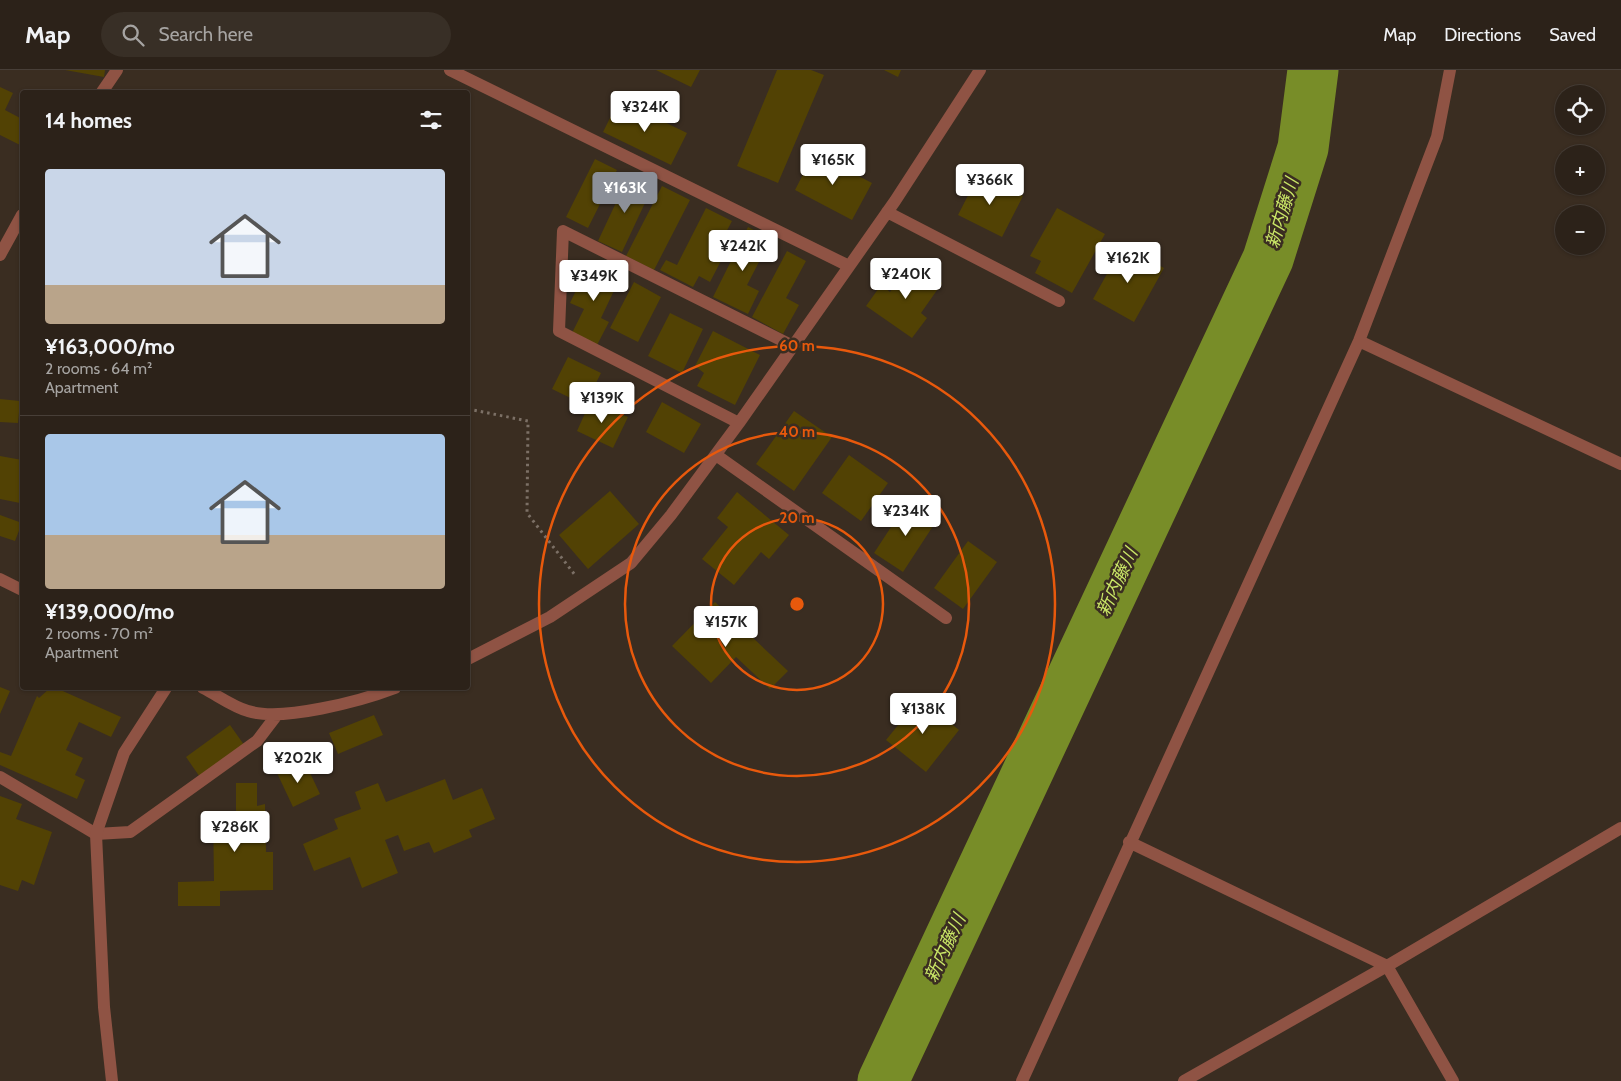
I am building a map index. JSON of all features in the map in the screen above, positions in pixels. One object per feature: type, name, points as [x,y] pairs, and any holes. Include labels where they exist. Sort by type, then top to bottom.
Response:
[{"type":"street","points":[[103,90],[117,70]]},
{"type":"street","points":[[450,70],[849,266]]},
{"type":"street","points":[[470,658],[550,617],[631,563],[739,423],[887,212],[980,70]]},
{"type":"street","points":[[1022,1081],[1129,842],[1359,341],[1437,137],[1450,70]]},
{"type":"street","points":[[887,212],[1059,301]]},
{"type":"street","points":[[0,255],[20,219]]},
{"type":"street","points":[[739,423],[559,331],[563,231],[793,346]]},
{"type":"street","points":[[1359,341],[1621,464]]},
{"type":"street","points":[[716,455],[946,618]]},
{"type":"street","points":[[0,579],[20,589]]},
{"type":"street","points":[[112,1081],[104,1007],[96,834],[124,753],[165,690]]},
{"type":"street","points":[[207,690],[247,711],[276,716],[372,696],[389,690]]},
{"type":"street","points":[[0,777],[96,834],[130,832],[257,741],[276,716]]},
{"type":"street","points":[[1184,1081],[1387,966],[1621,828]]},
{"type":"street","points":[[1129,842],[1387,966],[1453,1081]]},
{"type":"path","points":[[470,409],[528,421],[527,514],[588,592]]},
{"type":"building","points":[[65,70],[105,70],[104,77]]},
{"type":"building","points":[[656,70],[700,70],[691,87]]},
{"type":"building","points":[[777,70],[811,70],[824,75],[778,183],[737,166]]},
{"type":"building","points":[[884,70],[901,70],[898,77]]},
{"type":"building","points":[[0,87],[13,93],[5,110],[20,118],[20,145],[0,135]]},
{"type":"building","points":[[619,100],[687,133],[671,165],[603,132]]},
{"type":"building","points":[[814,153],[872,183],[852,220],[795,190]]},
{"type":"building","points":[[595,159],[617,170],[588,228],[566,217]]},
{"type":"building","points":[[979,174],[1023,196],[1002,237],[958,215]]},
{"type":"building","points":[[628,177],[652,188],[622,252],[598,241]]},
{"type":"building","points":[[662,186],[690,200],[654,270],[626,256]]},
{"type":"building","points":[[706,208],[732,221],[715,253],[723,257],[710,282],[699,276],[693,287],[660,270],[666,260],[677,265]]},
{"type":"building","points":[[1057,208],[1105,234],[1072,293],[1035,273],[1041,261],[1030,256]]},
{"type":"building","points":[[748,227],[771,239],[747,285],[759,291],[748,314],[713,297]]},
{"type":"building","points":[[1123,245],[1164,268],[1134,322],[1093,299]]},
{"type":"building","points":[[787,251],[806,261],[786,298],[799,305],[783,334],[752,317]]},
{"type":"building","points":[[911,262],[942,283],[921,313],[927,318],[912,338],[866,306],[881,285],[890,292]]},
{"type":"building","points":[[589,263],[620,278],[601,318],[609,322],[597,345],[572,333],[584,309],[570,303]]},
{"type":"building","points":[[634,282],[661,297],[638,342],[610,328]]},
{"type":"building","points":[[670,313],[703,329],[682,373],[648,356]]},
{"type":"building","points":[[713,331],[760,355],[735,405],[697,386],[704,373],[695,366]]},
{"type":"building","points":[[568,357],[601,373],[585,405],[552,389]]},
{"type":"building","points":[[0,399],[20,401],[18,423],[0,422]]},
{"type":"building","points":[[591,400],[628,417],[613,448],[577,431]]},
{"type":"building","points":[[662,402],[701,424],[684,453],[646,432]]},
{"type":"building","points":[[794,411],[832,437],[794,491],[756,464]]},
{"type":"building","points":[[849,455],[888,483],[861,521],[822,493]]},
{"type":"building","points":[[0,456],[20,460],[20,503],[0,499]]},
{"type":"building","points":[[610,491],[639,524],[588,569],[559,535]]},
{"type":"building","points":[[737,492],[789,535],[769,559],[761,552],[734,585],[702,559],[728,527],[717,518]]},
{"type":"building","points":[[908,501],[937,520],[903,572],[874,553]]},
{"type":"building","points":[[0,515],[20,522],[20,528],[15,541],[0,536]]},
{"type":"building","points":[[968,541],[997,562],[963,609],[934,588]]},
{"type":"building","points":[[715,602],[788,671],[770,689],[736,657],[711,683],[672,646]]},
{"type":"building","points":[[0,687],[10,691],[0,714]]},
{"type":"building","points":[[48,690],[60,690],[121,717],[111,737],[79,722],[66,750],[83,758],[75,775],[85,780],[77,799],[0,765],[0,752],[11,756],[37,696],[39,698]]},
{"type":"building","points":[[920,698],[959,730],[926,772],[886,740]]},
{"type":"building","points":[[374,715],[383,735],[338,754],[329,733]]},
{"type":"building","points":[[230,725],[247,749],[202,780],[186,757]]},
{"type":"building","points":[[304,760],[320,794],[293,807],[277,773]]},
{"type":"building","points":[[445,779],[453,800],[482,788],[495,819],[469,830],[472,837],[434,853],[429,842],[404,851],[398,835],[385,840],[398,873],[362,888],[350,857],[314,871],[303,844],[338,829],[334,819],[361,809],[355,792],[378,783],[386,802]]},
{"type":"building","points":[[236,783],[257,783],[257,806],[265,804],[266,852],[273,852],[273,890],[220,891],[220,906],[178,906],[178,882],[214,881],[213,812],[236,812]]},
{"type":"building","points":[[0,796],[22,804],[16,819],[52,832],[34,885],[22,880],[18,891],[0,885]]},
{"type":"waterway","name":"新内藤川","points":[[883,1081],[1268,259],[1303,148],[1313,70]]}]
